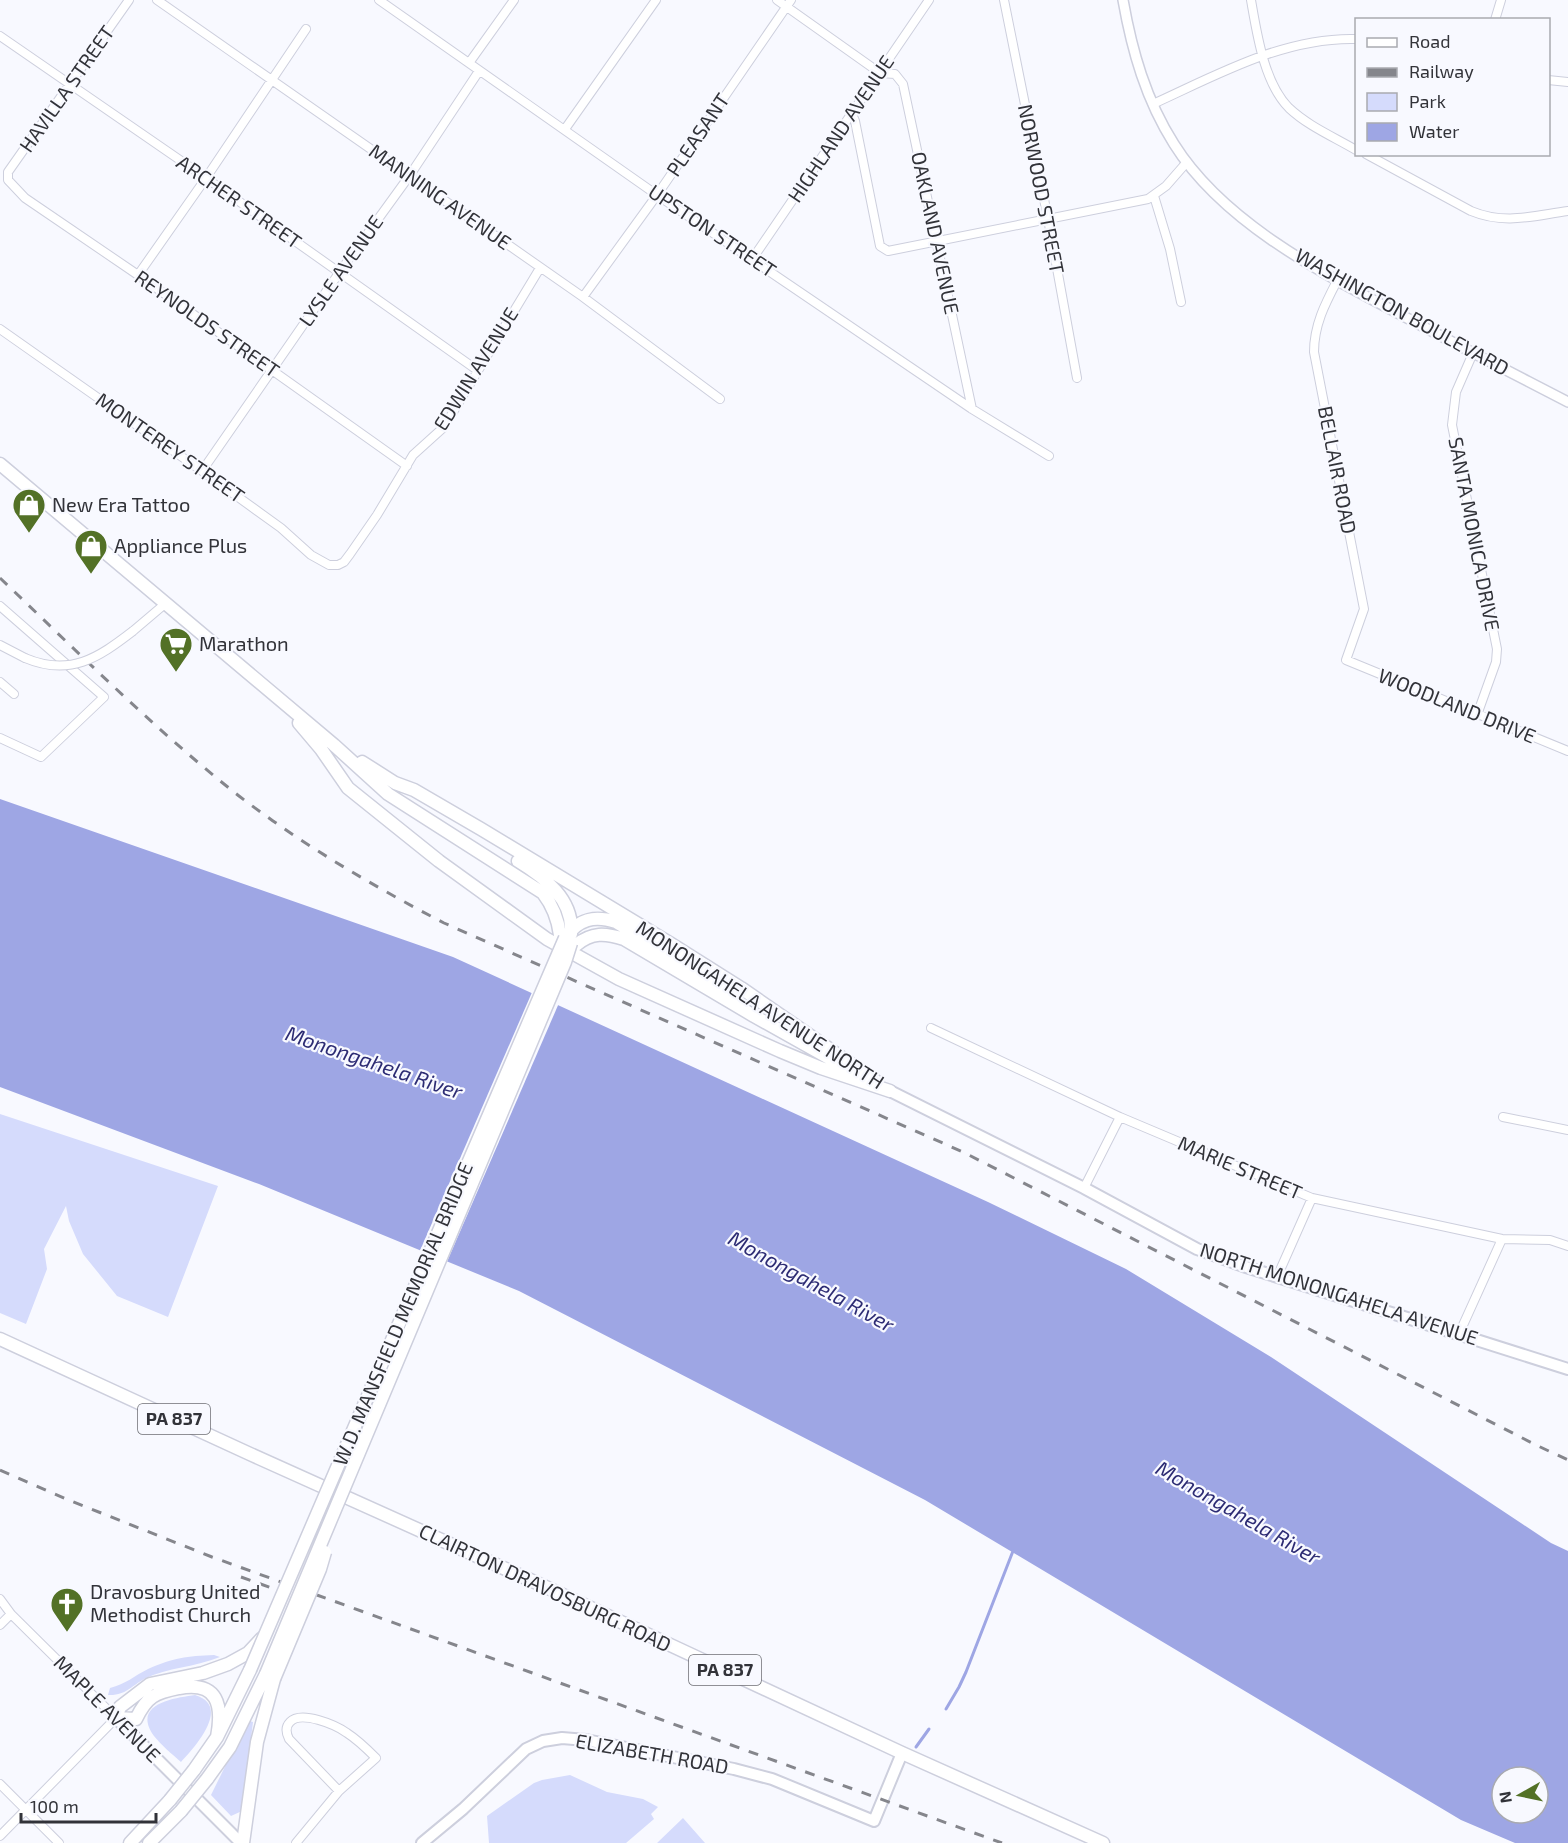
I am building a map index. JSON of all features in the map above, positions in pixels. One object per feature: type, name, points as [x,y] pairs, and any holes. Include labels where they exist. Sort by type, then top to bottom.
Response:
[{"type":"main road","points":[[0,464],[334,745],[388,794],[543,892],[568,940],[560,960]]},
{"type":"main road","name":"MONONGAHELA AVENUE NORTH","points":[[278,698],[321,749],[348,788],[439,861],[547,939],[619,979],[780,1051],[821,1068],[890,1091]]},
{"type":"main road","name":"MONONGAHELA AVENUE NORTH","points":[[334,745],[395,783],[414,790],[603,902],[741,988],[890,1091]]},
{"type":"main road","points":[[395,783],[433,810],[544,877],[557,891],[568,910],[572,927],[560,960]]},
{"type":"main road","points":[[572,927],[587,920],[603,918],[616,922],[806,1034]]},
{"type":"main road","points":[[568,940],[597,934],[610,934],[624,939],[817,1053],[890,1091]]},
{"type":"main road","name":"W.D. MANSFIELD MEMORIAL BRIDGE","points":[[270,1677],[320,1569],[346,1492],[560,960]]},
{"type":"main road","name":"W.D. MANSFIELD MEMORIAL BRIDGE","points":[[130,1843],[170,1800],[217,1737],[250,1670],[560,960]]},
{"type":"main road","name":"NORTH MONONGAHELA AVENUE","points":[[890,1091],[1084,1188],[1197,1248],[1278,1277],[1568,1369]]},
{"type":"main road","name":"PA 837","points":[[0,1339],[346,1492]]},
{"type":"main road","name":"CLAIRTON DRAVOSBURG ROAD","points":[[346,1492],[902,1753],[1103,1843]]},
{"type":"main road","points":[[217,1737],[221,1716],[219,1703],[214,1695],[204,1688],[193,1686],[161,1692],[150,1697],[142,1706],[136,1719],[116,1718],[120,1707],[150,1684],[203,1673],[228,1664],[248,1653],[266,1634]]},
{"type":"main road","points":[[149,1843],[181,1811],[207,1779],[230,1747],[270,1677]]},
{"type":"main road","points":[[242,1843],[257,1742],[270,1677]]},
{"type":"main road","name":"MAPLE AVENUE","points":[[116,1718],[242,1843]]},
{"type":"main road","name":"ELIZABETH ROAD","points":[[422,1843],[463,1809],[526,1749],[543,1741],[562,1738],[598,1742],[762,1776],[874,1821],[902,1753]]},
{"type":"street","name":"HAVILLA STREET","points":[[8,180],[9,172],[129,0]]},
{"type":"street","name":"MANNING AVENUE","points":[[157,0],[583,297],[720,399]]},
{"type":"street","name":"UPSTON STREET","points":[[379,0],[657,195],[753,258],[972,409],[1049,456]]},
{"type":"street","points":[[469,63],[514,0]]},
{"type":"street","points":[[565,129],[656,0]]},
{"type":"street","name":"OAKLAND AVENUE","points":[[777,0],[788,3],[880,73],[895,74],[903,84],[972,409]]},
{"type":"street","name":"HIGHLAND AVENUE","points":[[753,258],[929,0]]},
{"type":"street","name":"NORWOOD STREET","points":[[1004,0],[1077,378]]},
{"type":"street","name":"WASHINGTON BOULEVARD","points":[[1123,0],[1137,63],[1152,104],[1174,146],[1215,194],[1251,226],[1337,281],[1568,402]]},
{"type":"street","points":[[1251,0],[1263,54],[1275,89],[1290,108],[1302,118],[1355,149]]},
{"type":"street","points":[[1496,18],[1501,0]]},
{"type":"street","name":"PLEASANT","points":[[583,297],[657,195],[788,3]]},
{"type":"street","points":[[138,275],[207,178],[306,29]]},
{"type":"street","name":"ARCHER STREET","points":[[0,36],[207,178],[477,370]]},
{"type":"street","points":[[1152,104],[1263,54],[1338,38],[1355,39]]},
{"type":"street","name":"LYSLE AVENUE","points":[[202,471],[339,273],[410,176],[479,71]]},
{"type":"street","points":[[1550,80],[1568,81]]},
{"type":"street","points":[[852,114],[880,246],[888,252],[1148,199],[1166,186],[1187,162]]},
{"type":"street","points":[[1370,156],[1487,218],[1502,220],[1568,211]]},
{"type":"street","name":"REYNOLDS STREET","points":[[8,180],[26,198],[407,466]]},
{"type":"street","points":[[1154,196],[1170,249],[1181,302]]},
{"type":"street","name":"EDWIN AVENUE","points":[[338,565],[344,562],[350,554],[413,455],[444,427],[540,268]]},
{"type":"street","name":"BELLAIR ROAD","points":[[1337,281],[1317,323],[1314,352],[1364,609],[1346,660]]},
{"type":"street","name":"MONTEREY STREET","points":[[0,330],[202,471],[281,528],[312,555],[329,565],[338,565]]},
{"type":"street","name":"SANTA MONICA DRIVE","points":[[1473,353],[1456,392],[1452,425],[1497,649],[1496,662],[1477,715]]},
{"type":"street","points":[[0,645],[40,664],[52,666],[77,664],[108,650],[166,603]]},
{"type":"street","points":[[0,606],[104,697],[41,757],[0,738]]},
{"type":"street","name":"WOODLAND DRIVE","points":[[1346,660],[1568,751]]},
{"type":"street","points":[[0,682],[14,694]]},
{"type":"street","name":"MARIE STREET","points":[[931,1028],[1120,1117],[1312,1198],[1502,1239],[1550,1240],[1568,1246]]},
{"type":"street","points":[[1084,1188],[1120,1117]]},
{"type":"street","points":[[1503,1117],[1568,1130]]},
{"type":"street","points":[[1278,1277],[1312,1198]]},
{"type":"street","points":[[1459,1334],[1502,1239]]},
{"type":"street","name":"MAPLE AVENUE","points":[[0,1599],[11,1614],[116,1718]]},
{"type":"street","points":[[1,1623],[11,1614]]},
{"type":"street","points":[[296,1843],[339,1791],[376,1758],[347,1732],[334,1726],[302,1716],[292,1720],[288,1724],[286,1733],[289,1739],[339,1791]]},
{"type":"street","points":[[0,1836],[116,1718]]},
{"type":"street","points":[[0,1784],[59,1843]]},
{"type":"green space","points":[[0,1114],[218,1186],[168,1317],[117,1296],[83,1254],[69,1221],[66,1206],[44,1249],[47,1269],[26,1324],[0,1313]]},
{"type":"green space","points":[[214,1655],[220,1657],[154,1675],[120,1694],[108,1695],[110,1688],[157,1665],[180,1658]]},
{"type":"green space","points":[[195,1695],[206,1700],[211,1717],[201,1737],[181,1762],[154,1736],[148,1725],[148,1717],[151,1710],[158,1705],[176,1698]]},
{"type":"green space","points":[[250,1721],[253,1722],[242,1811],[231,1816],[211,1795],[246,1724],[248,1725]]},
{"type":"green space","points":[[570,1775],[607,1792],[643,1799],[658,1807],[651,1814],[654,1819],[626,1843],[489,1843],[487,1816],[534,1783]]},
{"type":"green space","points":[[683,1818],[705,1843],[657,1843]]},
{"type":"water","name":"Monongahela River","points":[[0,799],[453,957],[988,1202],[1126,1269],[1271,1357],[1551,1543],[1568,1551],[1568,1843],[1515,1843],[1461,1820],[925,1500],[519,1291],[259,1184],[0,1087]]},
{"type":"pier","points":[[533,990],[559,1003],[446,1264],[419,1253]]},
{"type":"waterway","points":[[946,1709],[966,1672],[1013,1551]]},
{"type":"waterway","points":[[916,1747],[929,1729]]},
{"type":"railway","points":[[0,578],[147,717],[239,796],[313,848],[391,894],[444,923],[963,1152],[1568,1460]]},
{"type":"railway","points":[[0,1470],[212,1557],[1002,1843]]},
{"type":"railway","points":[[241,1577],[297,1597]]},
{"type":"place","name":"New Era Tattoo","points":[[29,534]]},
{"type":"place","name":"Appliance Plus","points":[[91,575]]},
{"type":"place","name":"Marathon","points":[[176,673]]},
{"type":"place","name":"Dravosburg United Methodist Church","points":[[67,1633]]}]
